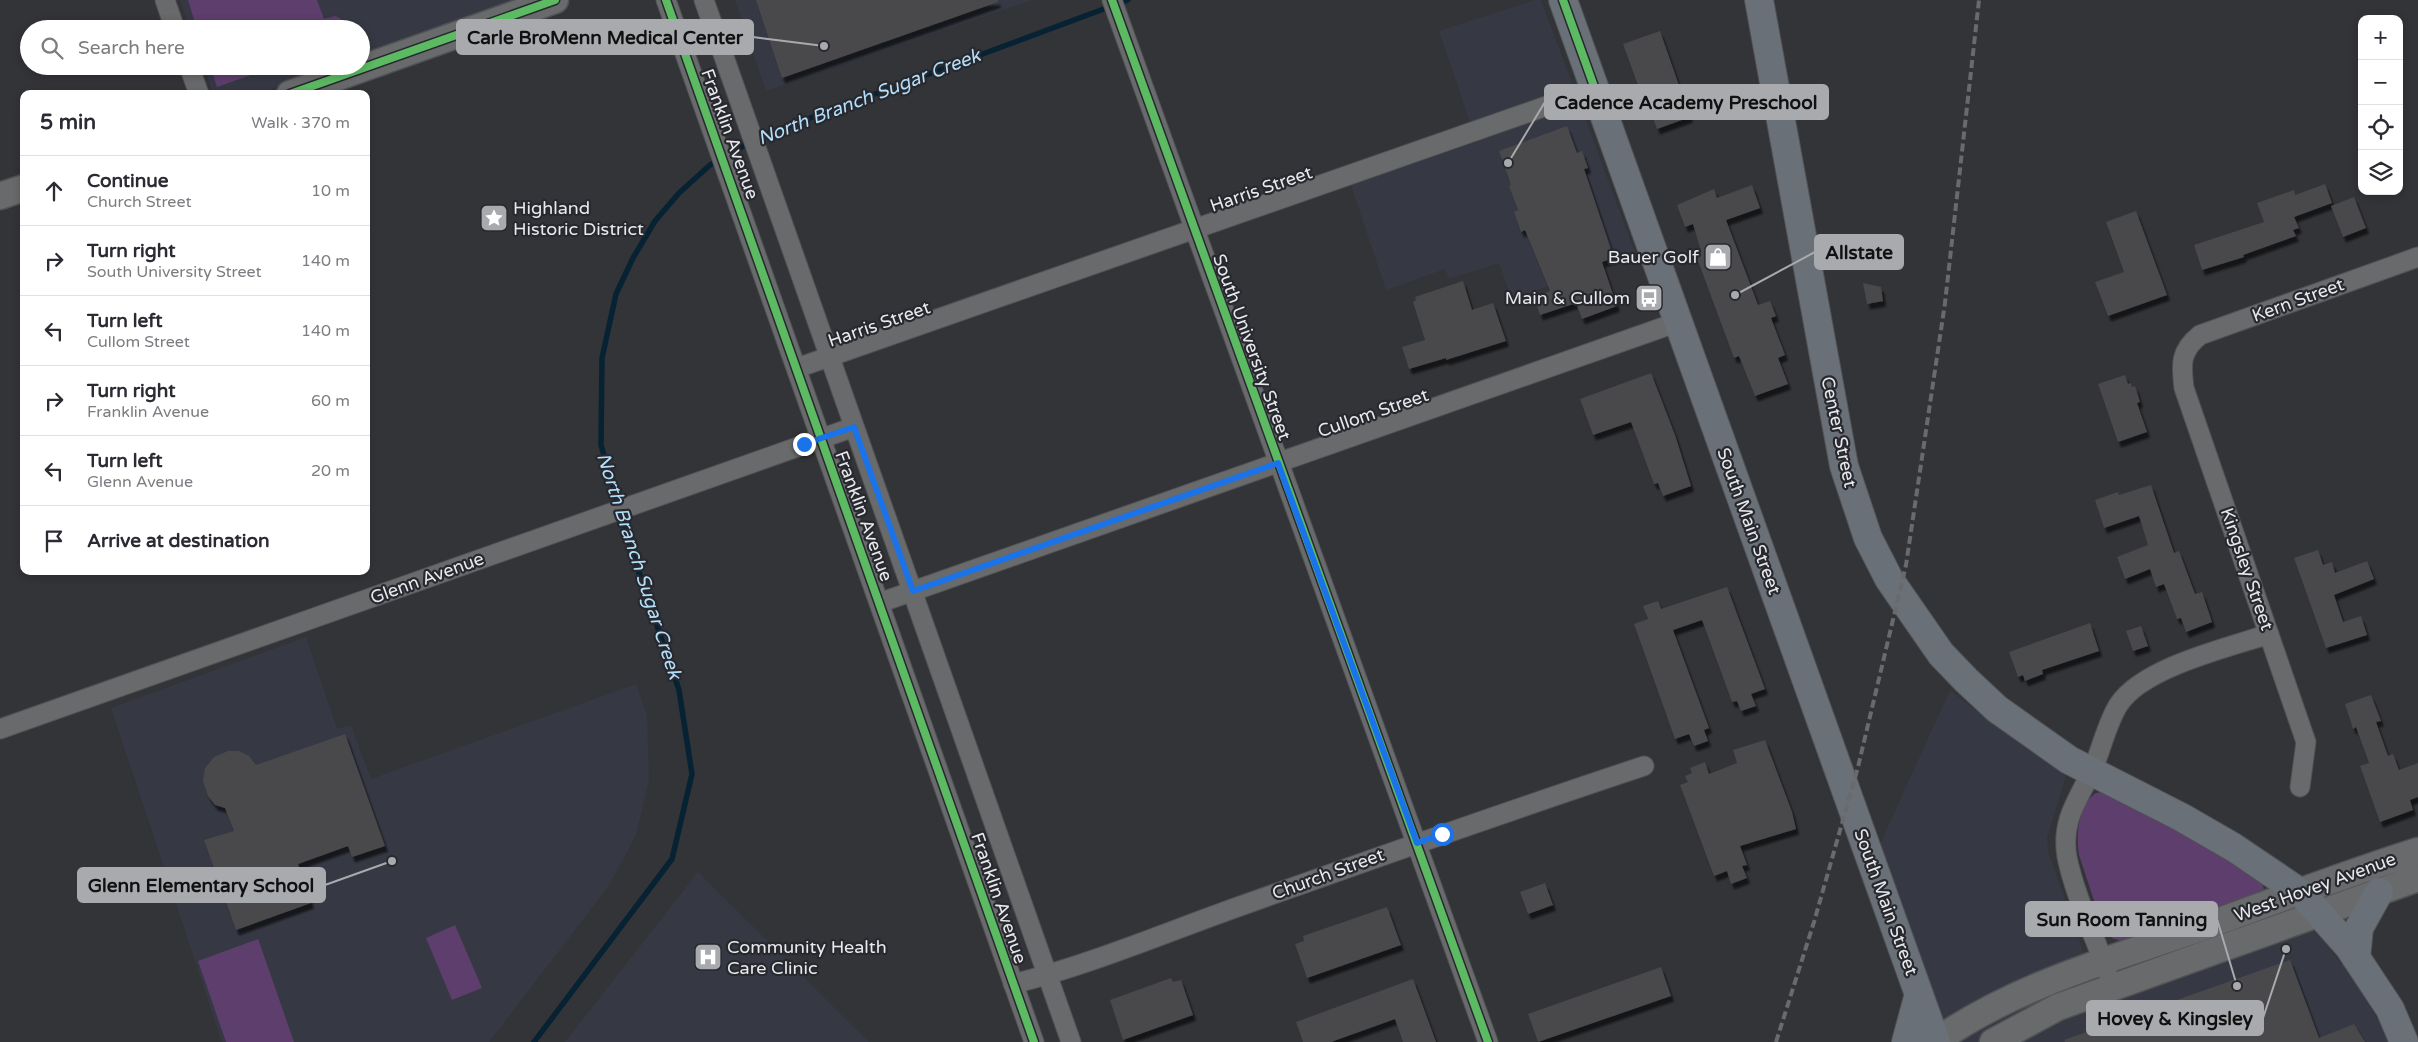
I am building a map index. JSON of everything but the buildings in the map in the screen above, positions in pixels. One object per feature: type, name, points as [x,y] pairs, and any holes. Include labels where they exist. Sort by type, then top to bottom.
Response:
[{"type":"main road","points":[[370,66],[555,0]]},
{"type":"main road","name":"South Main Street","points":[[1563,0],[1936,1042]]},
{"type":"main road","name":"Center Street","points":[[1759,0],[1842,457],[1868,538],[1889,579],[1910,612],[1941,654],[1997,709],[2038,740],[2069,760],[2092,771]]},
{"type":"main road","points":[[301,90],[344,75]]},
{"type":"main road","points":[[0,196],[20,189]]},
{"type":"main road","points":[[2092,771],[2181,817],[2233,847],[2301,893],[2356,958],[2390,1009],[2404,1042]]},
{"type":"main road","name":"West Hovey Avenue","points":[[1936,1042],[2010,999],[2104,962],[2418,851]]},
{"type":"main road","name":"West Hovey Avenue","points":[[1993,1042],[2058,1007],[2418,878]]},
{"type":"main road","points":[[2356,958],[2359,928],[2379,892]]},
{"type":"main road","points":[[1906,1042],[1919,994]]},
{"type":"street","points":[[165,0],[172,20]]},
{"type":"street","name":"Franklin Avenue","points":[[666,0],[1034,1042]]},
{"type":"street","name":"Franklin Avenue","points":[[704,0],[1071,1042]]},
{"type":"street","name":"South University Street","points":[[1112,0],[1488,1042]]},
{"type":"street","points":[[192,75],[198,90]]},
{"type":"street","name":"Harris Street","points":[[796,368],[1595,89]]},
{"type":"street","name":"Kern Street","points":[[2185,352],[2200,335],[2418,257]]},
{"type":"street","name":"Cullom Street","points":[[879,603],[1678,322]]},
{"type":"street","name":"Kingsley Street","points":[[2185,352],[2181,366],[2184,388],[2306,742],[2300,787]]},
{"type":"street","name":"Glenn Avenue","points":[[0,729],[854,427]]},
{"type":"street","points":[[2113,987],[2067,857],[2066,836],[2076,798],[2092,771],[2119,704],[2134,689],[2165,670],[2269,634]]},
{"type":"street","name":"Church Street","points":[[1013,984],[1048,975],[1417,843],[1644,766]]},
{"type":"shaded area","points":[[180,0],[519,0],[370,54],[370,20],[187,20]]},
{"type":"shaded area","points":[[188,0],[317,0],[324,19],[335,16],[341,20],[194,20]]},
{"type":"shaded area","points":[[735,0],[1032,0],[766,91]]},
{"type":"shaded area","points":[[1535,0],[1541,0],[1636,255],[1512,299],[1499,263],[1449,279],[1445,269],[1386,290],[1351,185],[1477,142],[1439,31]]},
{"type":"shaded area","points":[[207,75],[310,75],[269,90],[212,90]]},
{"type":"shaded area","points":[[213,75],[251,75],[217,87]]},
{"type":"shaded area","points":[[306,637],[337,729],[351,725],[371,779],[636,684],[647,716],[649,780],[636,835],[608,887],[489,1042],[222,1042],[111,708]]},
{"type":"shaded area","points":[[1950,690],[1990,722],[2066,776],[2047,838],[2048,852],[2079,937],[2096,1004],[2312,930],[2321,938],[2355,981],[2391,1042],[1951,1042],[1880,844]]},
{"type":"shaded area","points":[[2102,792],[2225,855],[2262,882],[2264,890],[2262,893],[2124,942],[2112,938],[2103,928],[2078,847],[2078,830],[2085,805],[2096,793]]},
{"type":"shaded area","name":"Community Health Care Clinic","points":[[698,872],[869,1042],[565,1042]]},
{"type":"shaded area","points":[[455,925],[482,988],[452,1000],[426,938]]},
{"type":"shaded area","points":[[258,939],[294,1042],[226,1042],[198,961]]},
{"type":"waterway","name":"North Branch Sugar Creek","points":[[534,1042],[672,859],[692,774],[679,690],[633,555],[601,445],[602,358],[616,294],[633,258],[655,221],[679,193],[710,165],[759,137],[1128,0]]},
{"type":"railway","points":[[1776,1042],[1814,922],[1858,767],[1906,565],[1945,303],[1979,0]]},
{"type":"cycle path","points":[[370,66],[555,0]]},
{"type":"cycle path","points":[[666,0],[1034,1042]]},
{"type":"cycle path","points":[[1112,0],[1488,1042]]},
{"type":"cycle path","points":[[1563,0],[1595,89]]},
{"type":"cycle path","points":[[301,90],[344,75]]},
{"type":"place","name":"Carle BroMenn Medical Center","points":[[824,46]]},
{"type":"place","name":"Cadence Academy Preschool","points":[[1508,163]]},
{"type":"place","name":"Highland Historic District","points":[[494,218]]},
{"type":"place","name":"Bauer Golf","points":[[1718,257]]},
{"type":"place","name":"Allstate","points":[[1735,295]]},
{"type":"place","name":"Main & Cullom","points":[[1649,298]]},
{"type":"place","name":"Glenn Elementary School","points":[[392,861]]},
{"type":"place","name":"Hovey & Kingsley","points":[[2286,949]]},
{"type":"place","name":"Community Health Care Clinic","points":[[708,957]]},
{"type":"place","name":"Sun Room Tanning","points":[[2237,986]]},
{"type":"route","points":[[804,444],[854,427],[913,591],[1278,463],[1417,843],[1442,834]]}]
